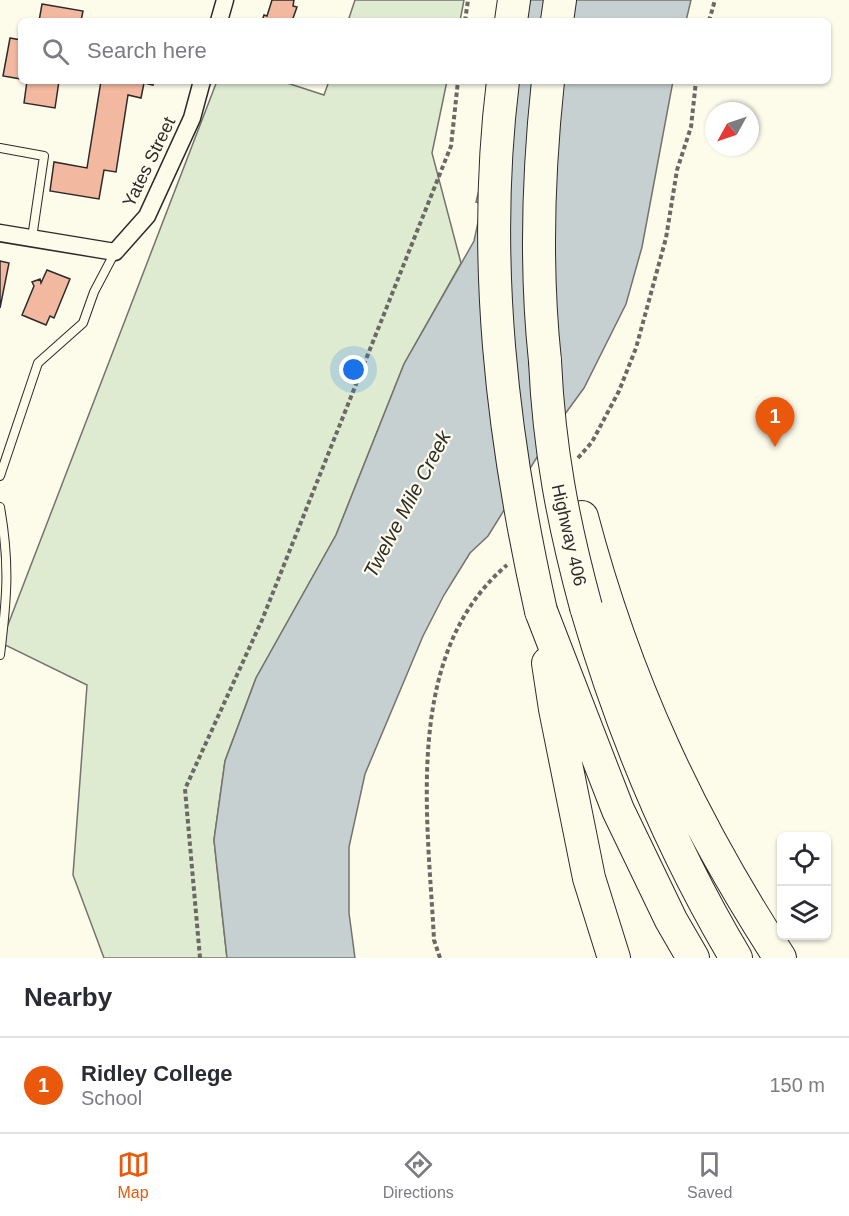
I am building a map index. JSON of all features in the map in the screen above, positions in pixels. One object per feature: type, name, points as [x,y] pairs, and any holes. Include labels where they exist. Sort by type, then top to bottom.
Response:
[{"type":"highway","points":[[511,18],[514,0]]},
{"type":"highway","points":[[557,18],[560,0]]},
{"type":"highway","points":[[503,84],[494,194],[497,340],[515,488],[541,611],[555,709],[589,878],[614,958]]},
{"type":"highway","name":"Highway 406","points":[[548,84],[537,229],[538,280],[548,429],[570,549],[624,727],[648,788],[692,880],[736,958]]},
{"type":"highway","points":[[545,362],[582,517],[614,629],[649,720],[705,835],[780,958]]},
{"type":"highway","points":[[541,611],[618,810],[666,911],[693,958]]},
{"type":"street","points":[[220,18],[225,0]]},
{"type":"street","name":"Yates Street","points":[[115,252],[147,216],[192,118],[201,84]]},
{"type":"street","points":[[0,233],[115,252]]},
{"type":"lane","points":[[0,148],[44,156],[32,238]]},
{"type":"lane","points":[[0,476],[38,363],[83,323],[94,292],[115,252]]},
{"type":"lane","points":[[0,507],[7,548],[8,587],[0,655]]},
{"type":"path","points":[[465,18],[468,0]]},
{"type":"path","points":[[710,18],[715,0]]},
{"type":"path","points":[[200,958],[185,789],[262,620],[451,146],[458,84]]},
{"type":"path","points":[[576,459],[592,442],[619,391],[636,348],[666,238],[677,170],[691,127],[696,84]]},
{"type":"path","points":[[440,958],[434,940],[426,780],[434,700],[440,667],[465,616],[491,578],[509,563]]},
{"type":"green space","points":[[355,0],[464,0],[461,18],[349,18]]},
{"type":"green space","points":[[216,84],[290,84],[324,95],[328,84],[446,84],[432,153],[461,263],[404,364],[336,535],[256,678],[225,761],[214,840],[227,958],[104,958],[73,875],[87,685],[1,643]]},
{"type":"water","points":[[527,0],[691,0],[687,18],[522,18]]},
{"type":"water","name":"Twelve Mile Creek","points":[[505,84],[672,84],[642,247],[626,304],[584,388],[557,425],[488,536],[470,553],[444,595],[423,636],[365,774],[349,847],[349,913],[355,958],[227,958],[214,840],[225,761],[256,678],[336,535],[404,364],[474,241],[482,204],[476,202]]},
{"type":"building","points":[[272,0],[294,0],[293,6],[297,7],[293,18],[263,18],[264,15],[267,16]]},
{"type":"building","points":[[42,4],[83,11],[82,18],[40,18]]},
{"type":"building","points":[[10,38],[18,39],[18,78],[3,76]]},
{"type":"building","points":[[27,84],[59,84],[55,108],[24,103]]},
{"type":"building","points":[[101,84],[144,84],[141,98],[128,95],[116,172],[104,170],[99,199],[50,191],[54,162],[87,168]]},
{"type":"building","points":[[0,261],[9,263],[0,308]]},
{"type":"building","points":[[47,270],[70,279],[54,318],[50,316],[46,325],[22,315],[34,286],[32,282],[40,279],[41,283]]},
{"type":"place","name":"Ridley College","points":[[775,447]]}]
